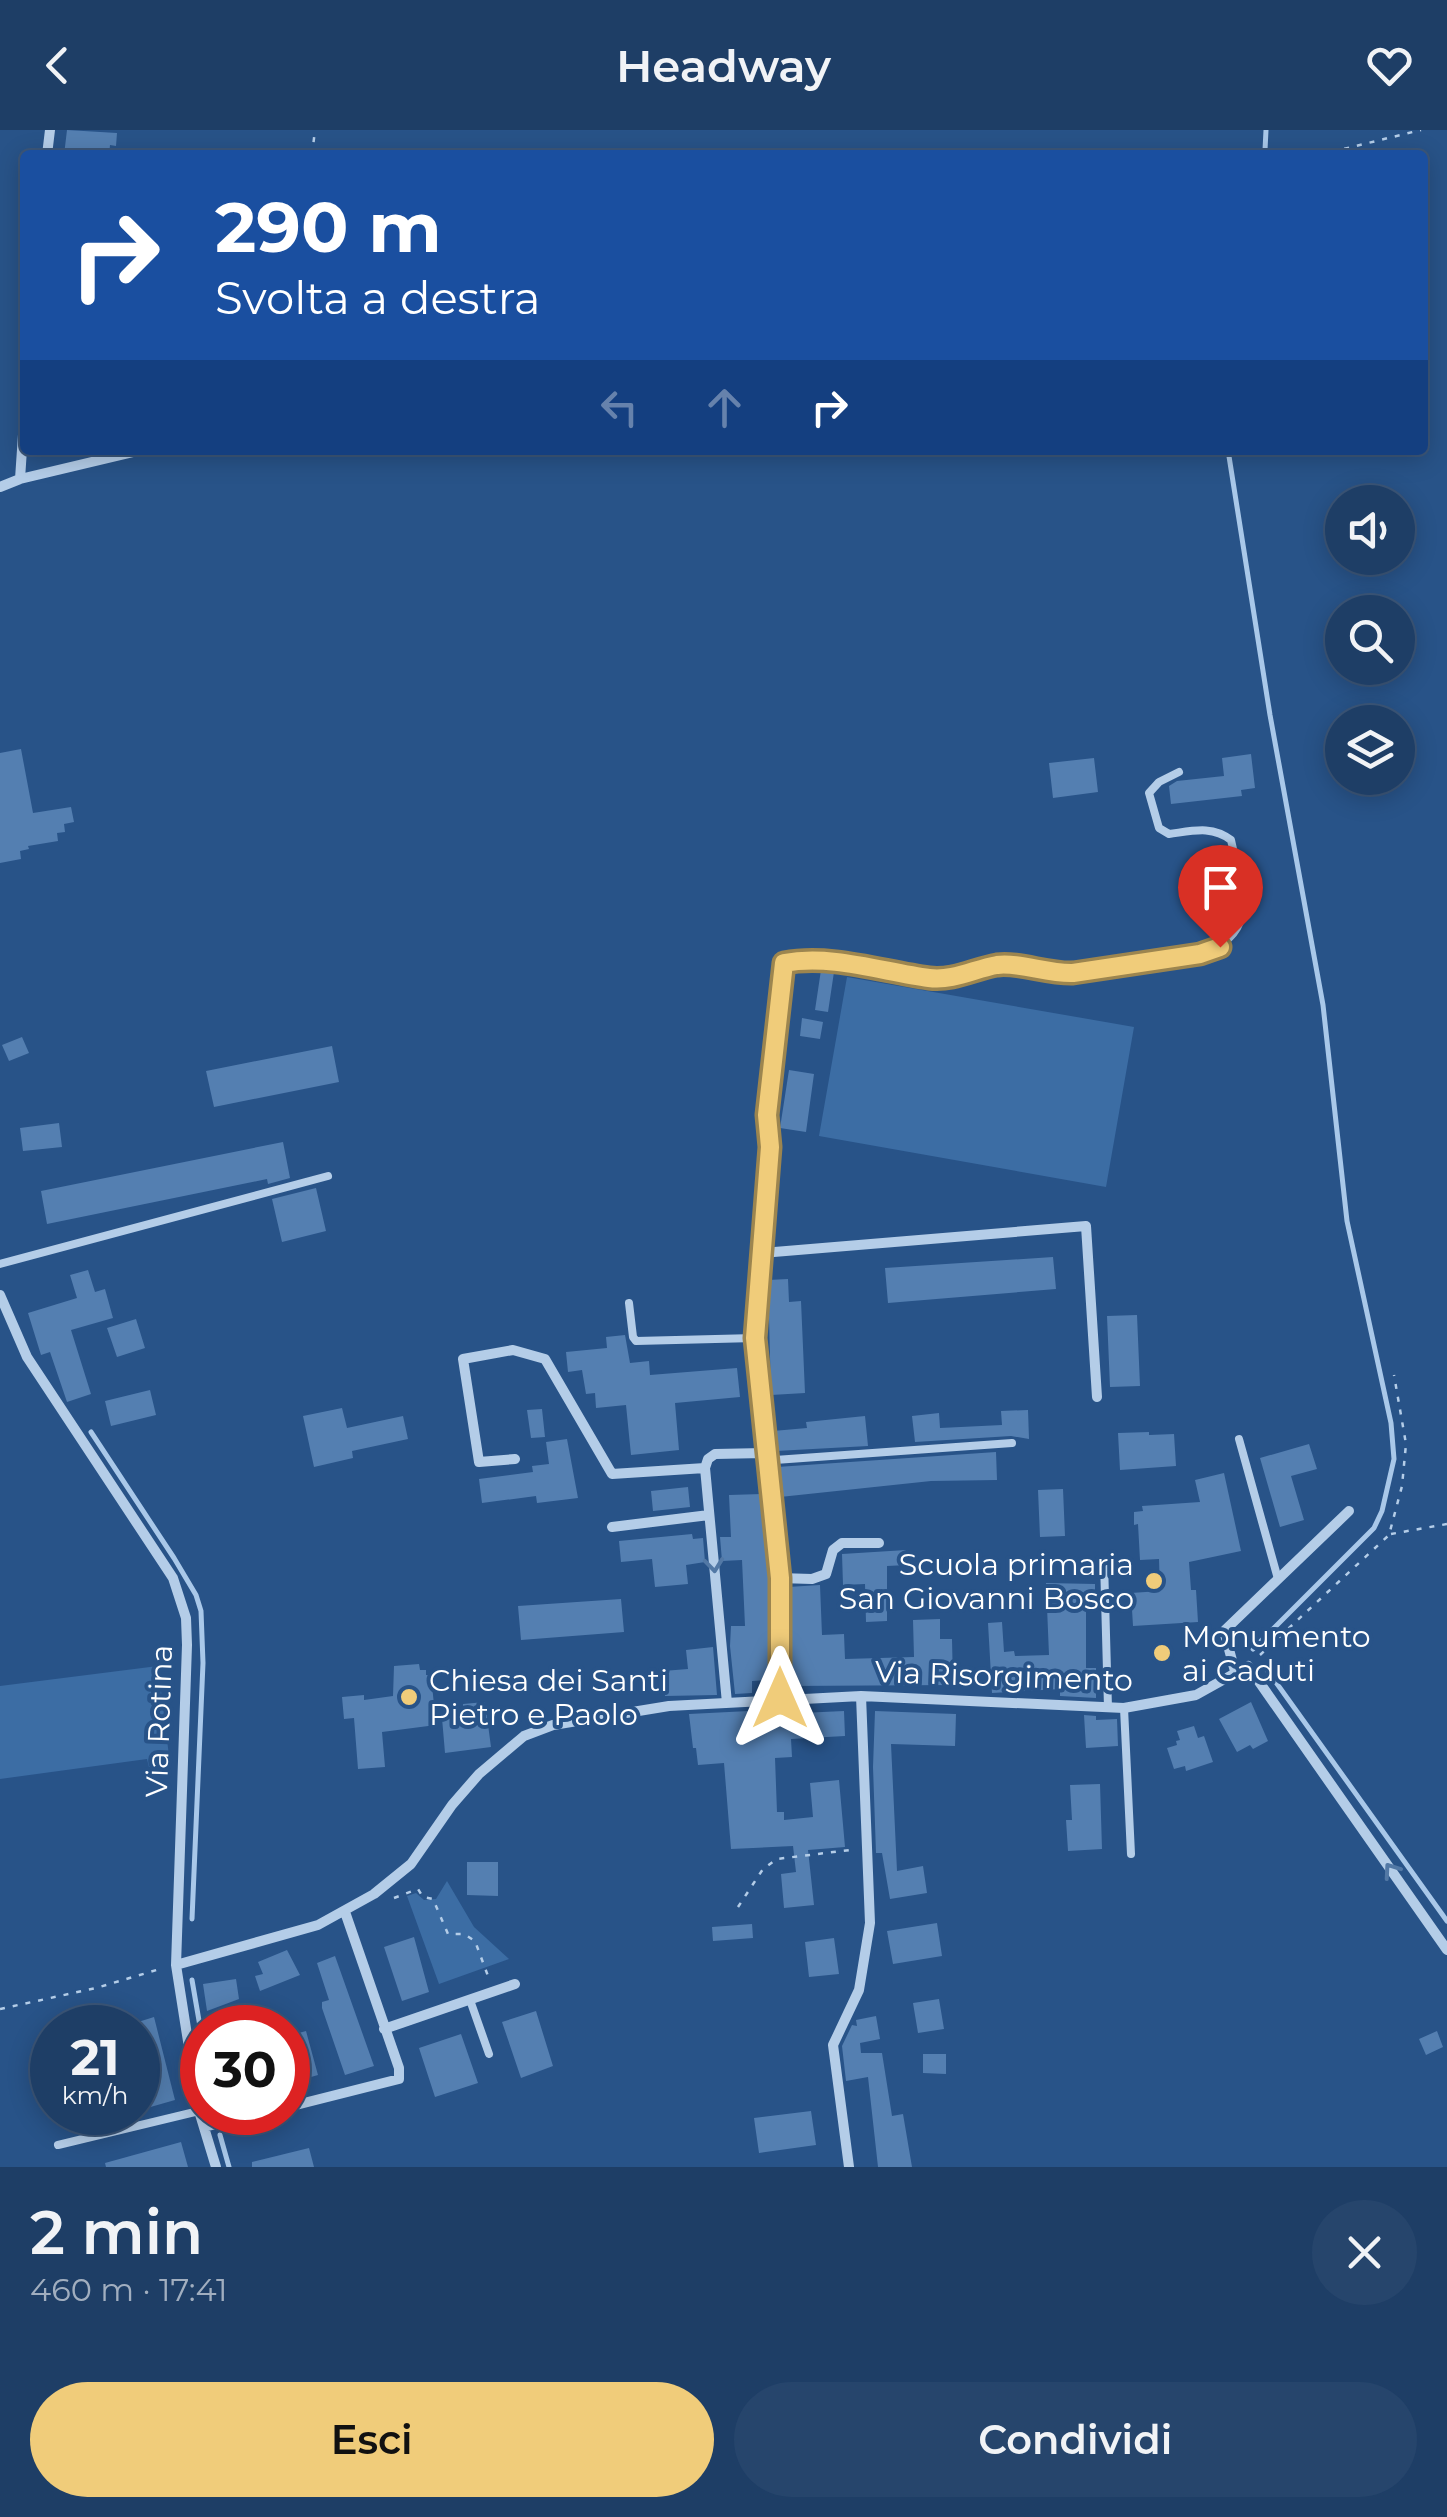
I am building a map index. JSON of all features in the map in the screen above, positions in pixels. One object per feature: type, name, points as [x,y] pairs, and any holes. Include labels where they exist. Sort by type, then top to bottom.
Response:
[{"type":"street","points":[[20,479],[22,455]]},
{"type":"street","points":[[0,487],[121,455]]},
{"type":"street","points":[[780,1698],[780,1578],[755,1338],[770,1147],[767,1115],[784,963]]},
{"type":"street","points":[[760,1253],[1086,1226],[1097,1398]]},
{"type":"street","name":"Via Rotina","points":[[0,1295],[5,1324],[173,1578],[182,1600],[187,1645],[176,1964],[182,2005]]},
{"type":"street","points":[[516,1458],[479,1462],[463,1359],[513,1350],[546,1359],[612,1474],[705,1468]]},
{"type":"street","points":[[728,1703],[705,1468],[708,1458],[715,1454],[766,1453]]},
{"type":"street","points":[[1236,1674],[1224,1631],[1349,1512]]},
{"type":"street","points":[[612,1527],[709,1515]]},
{"type":"street","points":[[780,1578],[812,1579],[826,1574],[832,1550],[842,1543],[879,1543]]},
{"type":"street","points":[[1248,1666],[1447,1950]]},
{"type":"street","name":"Via Risorgimento","points":[[176,1964],[295,1934],[374,1894],[410,1864],[452,1804],[480,1774],[524,1736],[554,1725],[670,1706],[780,1698],[860,1696],[1124,1708],[1196,1695],[1248,1666]]},
{"type":"street","points":[[850,2167],[833,2044],[859,1990],[870,1923],[860,1696]]},
{"type":"street","points":[[310,2101],[399,2079],[399,2068],[345,1912]]},
{"type":"street","points":[[384,2028],[516,1984]]},
{"type":"street","name":"Via Rotina","points":[[206,2135],[216,2167]]},
{"type":"lane","points":[[784,963],[827,962],[934,979],[958,977],[1000,964],[1052,974],[1073,973],[1200,954],[1220,947],[1236,934],[1243,915],[1232,840],[1221,832],[1169,834],[1159,828],[1149,794],[1159,782],[1178,772]]},
{"type":"lane","points":[[0,1264],[328,1176]]},
{"type":"lane","points":[[630,1303],[636,1340],[755,1338]]},
{"type":"lane","points":[[1239,1439],[1278,1579]]},
{"type":"lane","points":[[766,1453],[775,1460],[1012,1443]]},
{"type":"lane","points":[[1104,1561],[1108,1708]]},
{"type":"lane","points":[[1124,1708],[1131,1854]]},
{"type":"lane","points":[[470,2000],[489,2054]]},
{"type":"lane","points":[[58,2146],[180,2115]]},
{"type":"path","points":[[1339,150],[1421,130]]},
{"type":"path","points":[[1389,1535],[1402,1486],[1406,1444],[1394,1375]]},
{"type":"path","points":[[1248,1666],[1389,1535],[1447,1524]]},
{"type":"path","points":[[738,1907],[763,1869],[777,1858],[867,1848]]},
{"type":"path","points":[[374,1894],[378,1904],[418,1889],[423,1897],[433,1899],[448,1934],[464,1934],[475,1940],[494,1991]]},
{"type":"path","points":[[0,2009],[96,1988],[176,1964]]},
{"type":"shaded area","points":[[847,977],[1134,1027],[1106,1187],[819,1136]]},
{"type":"shaded area","points":[[158,1666],[170,1764],[149,1767],[147,1759],[0,1779],[0,1686]]},
{"type":"shaded area","points":[[447,1881],[474,1927],[509,1959],[439,1984],[407,1896],[416,1893],[424,1900],[436,1899]]},
{"type":"building","points":[[67,130],[117,133],[116,146],[110,145],[110,150],[65,150]]},
{"type":"building","points":[[21,749],[33,813],[71,807],[74,822],[64,824],[65,832],[57,833],[58,841],[28,846],[29,849],[20,851],[21,859],[0,863],[0,753]]},
{"type":"building","points":[[1251,754],[1255,788],[1241,790],[1242,796],[1171,804],[1169,786],[1177,781],[1224,776],[1222,758]]},
{"type":"building","points":[[1094,758],[1098,792],[1053,798],[1049,763]]},
{"type":"building","points":[[821,970],[834,972],[828,1012],[815,1010]]},
{"type":"building","points":[[802,1018],[823,1022],[820,1039],[800,1036]]},
{"type":"building","points":[[22,1037],[29,1053],[9,1061],[2,1045]]},
{"type":"building","points":[[332,1046],[339,1082],[214,1107],[206,1071]]},
{"type":"building","points":[[789,1070],[814,1074],[806,1132],[780,1128]]},
{"type":"building","points":[[59,1123],[62,1147],[23,1151],[20,1128]]},
{"type":"building","points":[[283,1142],[290,1178],[268,1184],[267,1179],[47,1224],[41,1191]]},
{"type":"building","points":[[316,1188],[326,1231],[282,1242],[272,1199]]},
{"type":"building","points":[[1053,1257],[1056,1289],[888,1303],[885,1268]]},
{"type":"building","points":[[88,1270],[95,1292],[105,1289],[113,1318],[71,1330],[91,1394],[67,1402],[50,1352],[41,1355],[28,1313],[77,1298],[70,1275]]},
{"type":"building","points":[[788,1279],[789,1302],[801,1301],[805,1393],[771,1395],[768,1280]]},
{"type":"building","points":[[1137,1315],[1140,1386],[1110,1387],[1107,1316]]},
{"type":"building","points":[[136,1319],[145,1348],[117,1357],[107,1328]]},
{"type":"building","points":[[625,1335],[630,1363],[649,1361],[650,1375],[737,1368],[740,1397],[675,1403],[679,1450],[631,1455],[626,1405],[596,1408],[595,1393],[586,1394],[582,1370],[568,1372],[566,1352],[607,1348],[606,1337]]},
{"type":"building","points":[[150,1390],[156,1415],[111,1426],[105,1401]]},
{"type":"building","points":[[342,1408],[347,1428],[403,1416],[408,1439],[352,1451],[353,1458],[314,1467],[303,1416]]},
{"type":"building","points":[[542,1409],[545,1437],[531,1438],[527,1410]]},
{"type":"building","points":[[1028,1410],[1029,1439],[1011,1436],[915,1442],[912,1416],[939,1413],[940,1428],[1002,1425],[1001,1411]]},
{"type":"building","points":[[865,1416],[868,1446],[776,1451],[773,1431],[807,1428],[806,1422]]},
{"type":"building","points":[[1118,1433],[1174,1434],[1176,1466],[1120,1470]]},
{"type":"building","points":[[567,1439],[578,1498],[537,1503],[536,1496],[482,1503],[479,1479],[533,1472],[532,1466],[549,1464],[546,1442]]},
{"type":"building","points":[[1309,1444],[1317,1469],[1291,1476],[1304,1520],[1280,1527],[1260,1458]]},
{"type":"building","points":[[996,1452],[997,1480],[931,1481],[780,1497],[777,1467]]},
{"type":"building","points":[[1224,1473],[1241,1551],[1189,1562],[1198,1622],[1133,1626],[1131,1593],[1160,1591],[1159,1559],[1140,1560],[1134,1512],[1143,1511],[1142,1506],[1200,1502],[1195,1480]]},
{"type":"building","points":[[688,1487],[690,1507],[653,1511],[651,1491]]},
{"type":"building","points":[[1063,1489],[1065,1536],[1040,1537],[1038,1490]]},
{"type":"building","points":[[762,1494],[770,1578],[771,1680],[752,1681],[752,1693],[735,1694],[731,1626],[745,1626],[742,1560],[722,1561],[720,1537],[731,1537],[729,1495]]},
{"type":"building","points":[[692,1534],[693,1539],[703,1538],[705,1562],[686,1565],[688,1584],[655,1587],[652,1559],[621,1562],[619,1541]]},
{"type":"building","points":[[906,1550],[907,1565],[887,1566],[887,1621],[866,1622],[865,1584],[843,1585],[842,1554]]},
{"type":"building","points":[[1046,1583],[1095,1584],[1095,1608],[1086,1608],[1086,1668],[1096,1668],[1096,1698],[1060,1696],[1060,1689],[992,1693],[988,1623],[1002,1622],[1004,1652],[1014,1651],[1015,1656],[1049,1655]]},
{"type":"building","points":[[820,1585],[822,1635],[844,1634],[845,1659],[914,1657],[913,1620],[940,1619],[940,1639],[952,1639],[953,1685],[789,1686],[788,1587]]},
{"type":"building","points":[[621,1599],[624,1632],[521,1640],[518,1606]]},
{"type":"building","points":[[713,1647],[717,1695],[665,1696],[663,1671],[688,1669],[686,1650]]},
{"type":"building","points":[[419,1664],[420,1670],[431,1675],[436,1725],[382,1732],[385,1767],[358,1769],[354,1718],[344,1719],[342,1697],[364,1695],[364,1700],[393,1696],[394,1666]]},
{"type":"building","points":[[485,1702],[491,1747],[445,1753],[442,1718],[464,1716],[463,1704]]},
{"type":"building","points":[[1251,1702],[1268,1741],[1237,1752],[1219,1719]]},
{"type":"building","points":[[749,1711],[750,1722],[801,1719],[801,1713],[844,1711],[845,1736],[791,1739],[792,1757],[775,1758],[777,1812],[784,1812],[784,1820],[813,1817],[810,1783],[839,1780],[845,1847],[808,1850],[814,1905],[784,1908],[781,1874],[796,1872],[793,1846],[731,1849],[724,1763],[698,1765],[689,1714]]},
{"type":"building","points":[[875,1711],[956,1714],[955,1746],[891,1744],[897,1871],[923,1866],[927,1893],[890,1899],[882,1853],[876,1853]]},
{"type":"building","points":[[1084,1715],[1096,1716],[1096,1720],[1117,1719],[1118,1746],[1086,1748]]},
{"type":"building","points":[[1194,1726],[1198,1738],[1204,1736],[1213,1762],[1186,1771],[1185,1766],[1174,1769],[1167,1748],[1180,1740],[1177,1731]]},
{"type":"building","points":[[1100,1784],[1102,1849],[1068,1851],[1066,1820],[1072,1820],[1070,1785]]},
{"type":"building","points":[[467,1862],[498,1862],[498,1896],[467,1895]]},
{"type":"building","points":[[937,1923],[942,1956],[893,1964],[887,1931]]},
{"type":"building","points":[[752,1924],[753,1938],[713,1941],[712,1927]]},
{"type":"building","points":[[414,1937],[429,1992],[402,2001],[384,1947]]},
{"type":"building","points":[[834,1938],[839,1974],[809,1977],[805,1942]]},
{"type":"building","points":[[287,1950],[300,1975],[260,1991],[255,1976],[263,1974],[258,1962]]},
{"type":"building","points":[[335,1956],[374,2066],[345,2075],[322,2008],[322,2002],[329,2000],[317,1963]]},
{"type":"building","points":[[236,1979],[239,1999],[223,2005],[206,2005],[203,1984]]},
{"type":"building","points":[[939,1999],[944,2029],[918,2033],[913,2003]]},
{"type":"building","points":[[536,2011],[553,2066],[521,2078],[502,2022]]},
{"type":"building","points":[[876,2016],[880,2039],[860,2043],[861,2053],[882,2053],[892,2116],[903,2114],[912,2167],[878,2167],[868,2077],[846,2081],[842,2046],[852,2025],[857,2026],[856,2020]]},
{"type":"building","points":[[1437,2031],[1443,2047],[1426,2055],[1419,2039]]},
{"type":"building","points":[[461,2034],[478,2083],[435,2097],[419,2048]]},
{"type":"building","points":[[160,2041],[175,2100],[160,2104]]},
{"type":"building","points":[[310,2046],[318,2075],[310,2077]]},
{"type":"building","points":[[923,2054],[946,2054],[946,2074],[923,2073]]},
{"type":"building","points":[[811,2111],[816,2145],[759,2153],[754,2118]]},
{"type":"building","points":[[181,2142],[188,2167],[106,2167],[105,2163]]},
{"type":"building","points":[[309,2148],[314,2167],[252,2167],[252,2162]]},
{"type":"waterway","points":[[1265,150],[1266,130]]},
{"type":"waterway","points":[[1229,455],[1270,715],[1323,1005],[1347,1221],[1391,1423],[1394,1459],[1374,1528],[1253,1649]]},
{"type":"waterway","points":[[91,1432],[174,1558],[201,1611],[203,1663],[192,1919]]},
{"type":"waterway","points":[[1265,1667],[1447,1921]]},
{"type":"waterway","points":[[192,1980],[196,2005]]},
{"type":"waterway","points":[[220,2135],[229,2167]]},
{"type":"place","name":"Scuola primaria San Giovanni Bosco","points":[[1154,1581]]},
{"type":"place","name":"Monumento ai Caduti","points":[[1162,1653]]},
{"type":"place","name":"Chiesa dei Santi Pietro e Paolo","points":[[409,1697]]},
{"type":"route","points":[[780,1698],[780,1578],[755,1338],[770,1147],[767,1115],[784,963],[834,963],[934,979],[958,977],[1000,964],[1052,974],[1073,973],[1200,954],[1220,947]]}]
